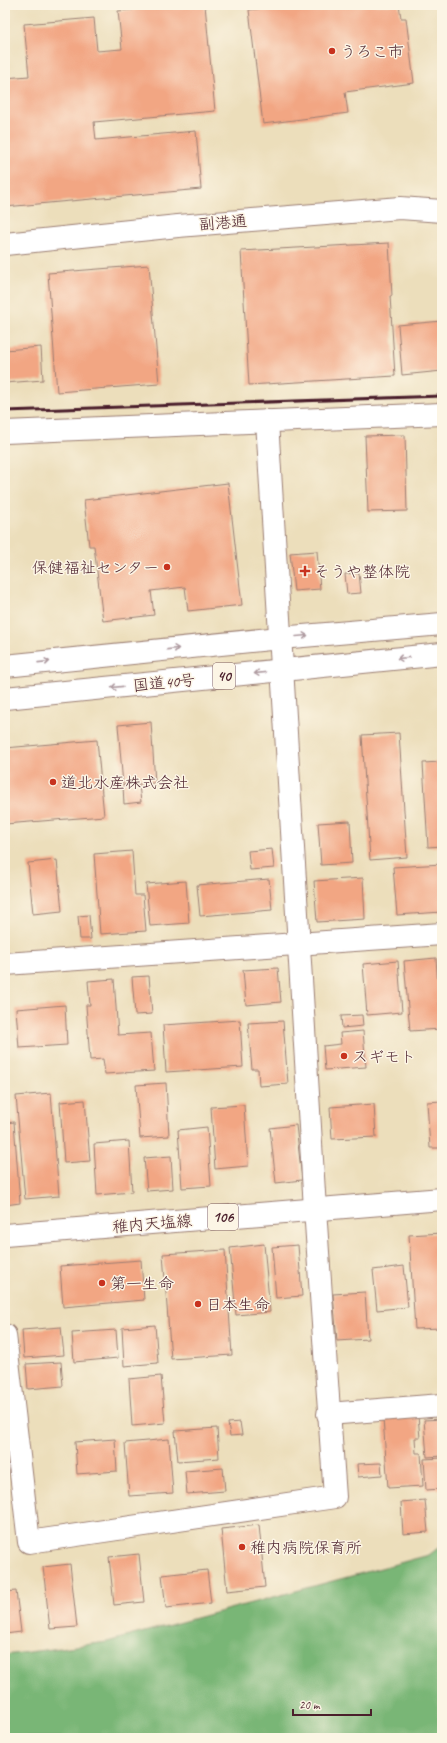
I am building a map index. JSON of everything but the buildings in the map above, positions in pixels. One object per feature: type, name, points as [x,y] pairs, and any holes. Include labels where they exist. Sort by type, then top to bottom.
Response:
[{"type":"main road","name":"副港通","points":[[5,244],[178,226],[400,208],[442,211]]},
{"type":"main road","points":[[5,432],[442,414]]},
{"type":"main road","points":[[5,1336],[29,1542],[335,1498],[328,1414],[298,944],[268,421]]},
{"type":"main road","name":"国道40号","points":[[5,666],[280,638],[442,624]]},
{"type":"main road","name":"国道40号","points":[[5,698],[442,654]]},
{"type":"main road","points":[[5,964],[442,934]]},
{"type":"main road","name":"稚内天塩線","points":[[5,1235],[442,1199]]},
{"type":"main road","points":[[328,1414],[442,1405]]},
{"type":"green space","points":[[442,1545],[442,1738],[5,1738],[5,1655],[107,1642],[429,1555]]},
{"type":"railway","points":[[5,411],[442,396]]},
{"type":"place","name":"うろこ市","points":[[332,51]]},
{"type":"place","name":"保健福祉センター","points":[[167,567]]},
{"type":"place","name":"そうや整体院","points":[[305,571]]},
{"type":"place","name":"道北水産株式会社","points":[[53,782]]},
{"type":"place","name":"スギモト","points":[[344,1056]]},
{"type":"place","name":"第一生命","points":[[102,1283]]},
{"type":"place","name":"日本生命","points":[[198,1304]]},
{"type":"place","name":"稚内病院保育所","points":[[242,1547]]}]
